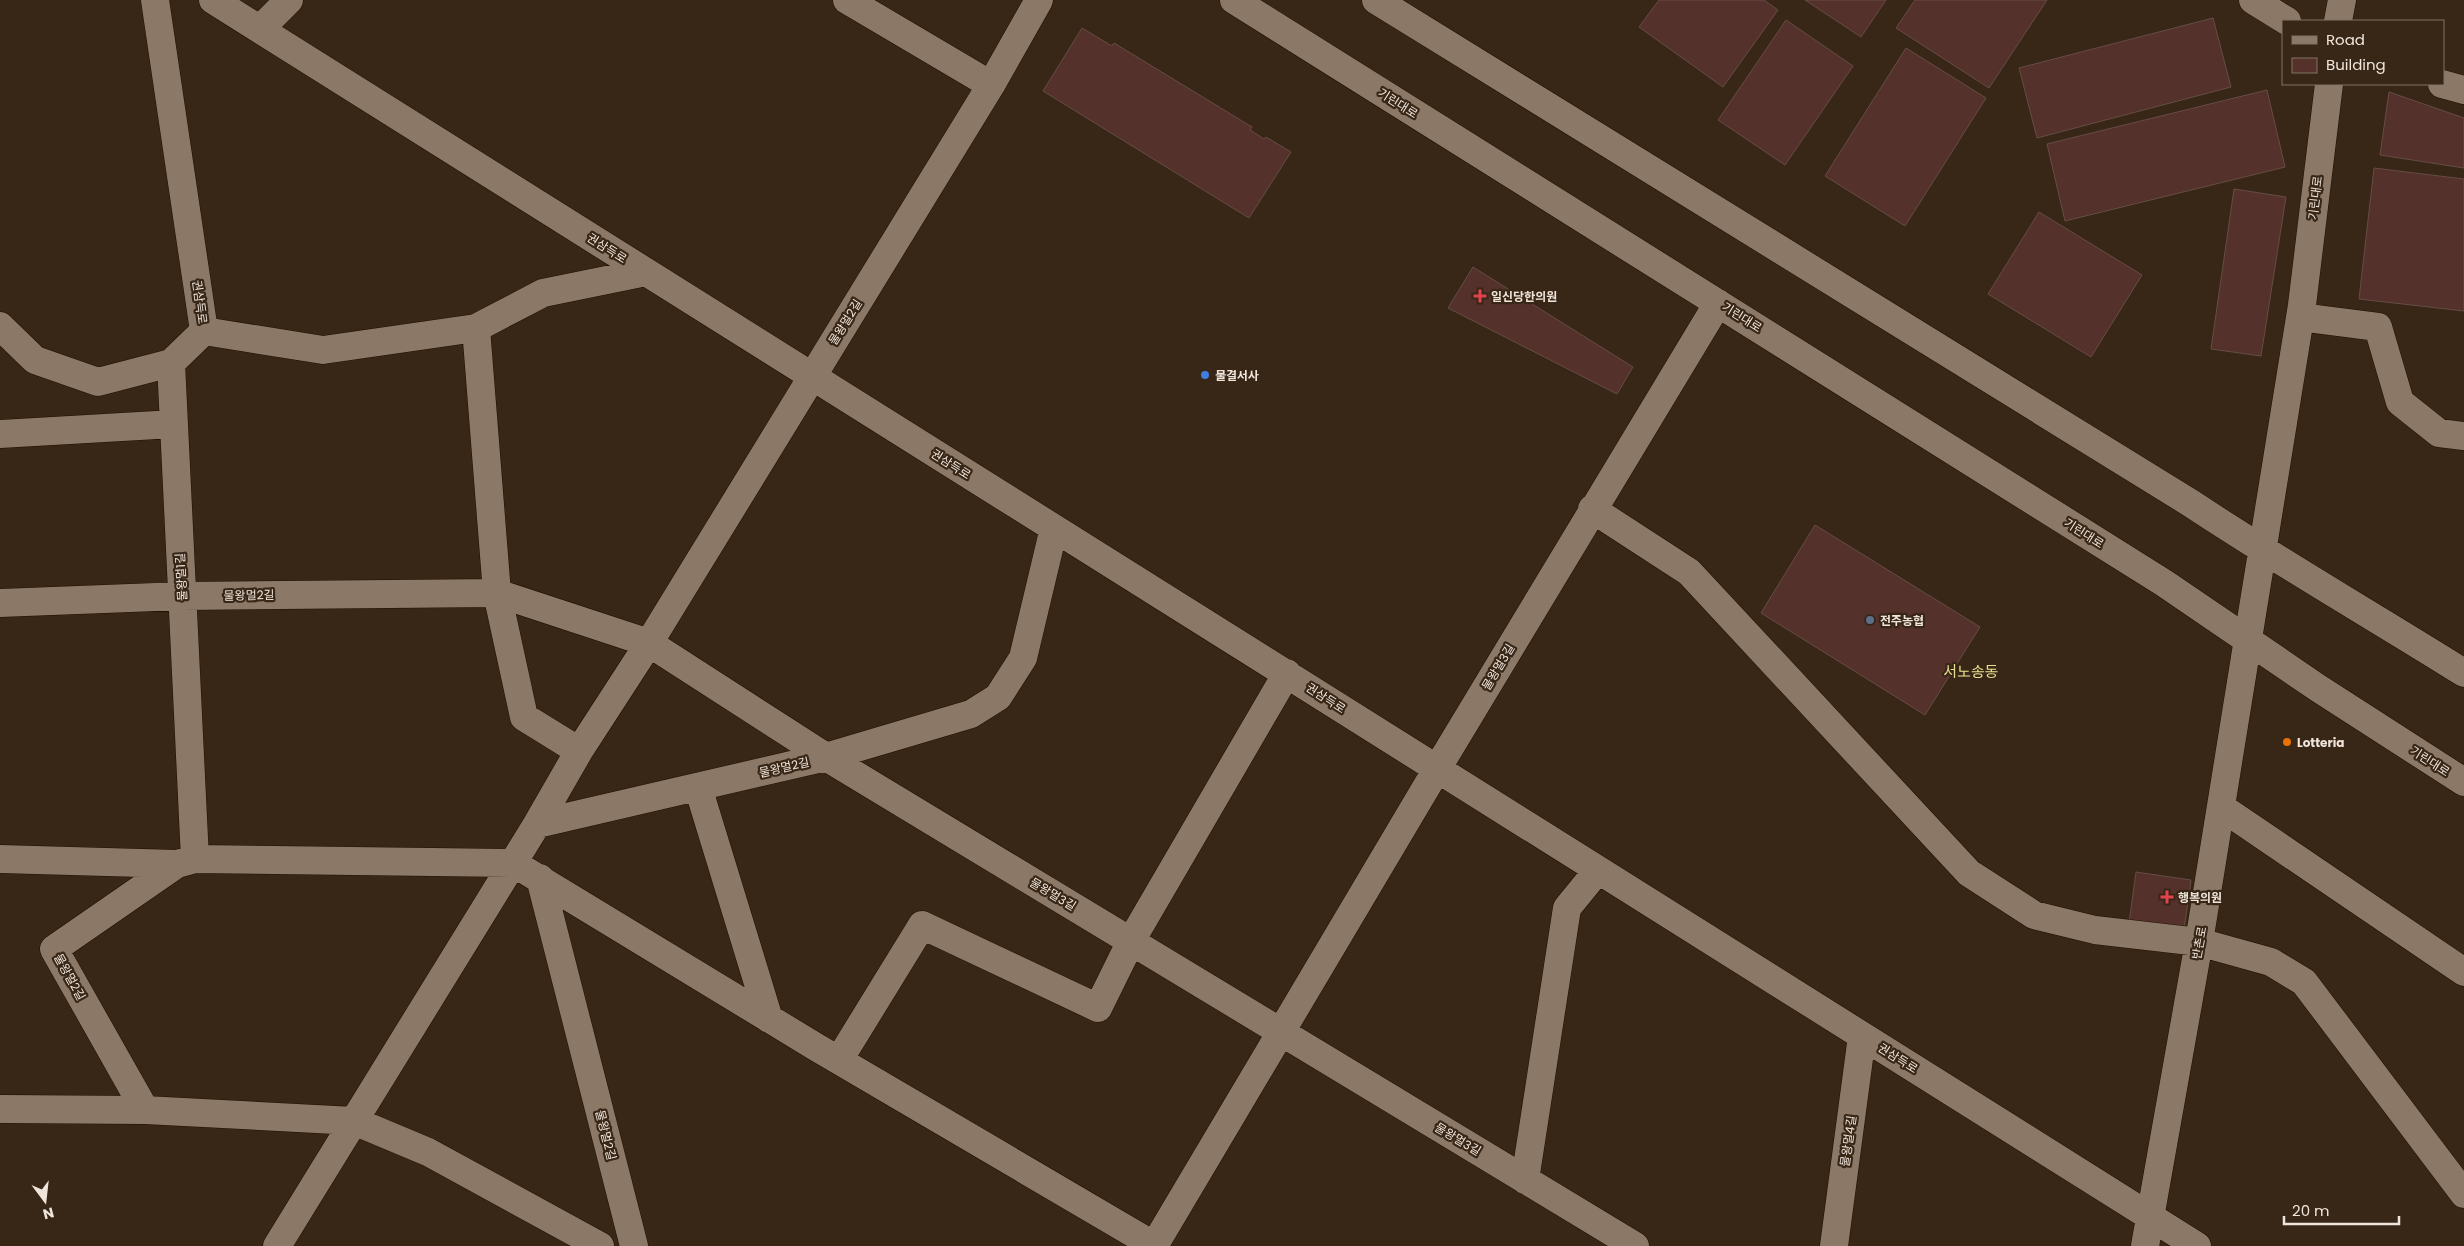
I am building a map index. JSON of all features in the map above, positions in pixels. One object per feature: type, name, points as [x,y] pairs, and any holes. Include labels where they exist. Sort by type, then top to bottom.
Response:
[{"type":"street","name":"권삼득로","points":[[155,0],[204,331],[323,350],[476,328],[543,293],[646,272]]},
{"type":"street","name":"권삼득로","points":[[213,0],[2197,1246]]},
{"type":"street","points":[[260,29],[289,0]]},
{"type":"street","points":[[847,0],[991,85]]},
{"type":"street","name":"물왕멀2길","points":[[277,1246],[536,824],[579,750],[649,643],[991,85],[1039,0]]},
{"type":"street","name":"기린대로","points":[[1234,0],[2155,578],[2464,782]]},
{"type":"street","points":[[1376,0],[2192,504],[2261,550],[2328,588],[2464,673]]},
{"type":"street","points":[[2253,0],[2285,20]]},
{"type":"street","points":[[2338,20],[2342,0]]},
{"type":"street","name":"기린대로","points":[[2247,639],[2300,317],[2329,85]]},
{"type":"street","points":[[2444,85],[2464,90]]},
{"type":"street","name":"물왕멀3길","points":[[770,1019],[1155,1246],[1280,1032],[1592,509],[1718,303]]},
{"type":"street","points":[[2300,317],[2378,327],[2400,402],[2440,433],[2464,436]]},
{"type":"street","points":[[0,326],[35,360],[98,382],[171,363],[204,331]]},
{"type":"street","points":[[476,328],[497,593],[524,717],[579,750]]},
{"type":"street","name":"물왕멀1길","points":[[171,363],[188,731],[186,861]]},
{"type":"street","points":[[0,434],[174,424]]},
{"type":"street","points":[[1592,509],[1689,572],[1969,873],[2034,915],[2095,930],[2199,942],[2271,962],[2304,982],[2464,1194]]},
{"type":"street","points":[[826,757],[971,714],[998,698],[1023,658],[1054,528]]},
{"type":"street","name":"물왕멀2길","points":[[0,603],[182,596],[497,593],[649,643],[826,757]]},
{"type":"street","name":"반촌로","points":[[2146,1246],[2199,942],[2247,639]]},
{"type":"street","points":[[839,1060],[922,925],[1098,1008],[1131,941],[1287,673]]},
{"type":"street","name":"물왕멀2길","points":[[536,824],[826,757]]},
{"type":"street","name":"물왕멀3길","points":[[826,757],[1635,1246]]},
{"type":"street","points":[[698,786],[770,1019]]},
{"type":"street","points":[[2221,807],[2464,972]]},
{"type":"street","points":[[0,859],[512,863],[540,878],[770,1019]]},
{"type":"street","name":"물왕멀2길","points":[[145,1110],[54,949],[186,861]]},
{"type":"street","points":[[1525,1180],[1567,908],[1598,870]]},
{"type":"street","name":"물왕멀2길","points":[[540,878],[634,1246]]},
{"type":"street","name":"물왕멀4길","points":[[1834,1246],[1862,1036]]},
{"type":"street","points":[[0,1109],[145,1110],[354,1121],[428,1152],[600,1246]]},
{"type":"building","points":[[1659,0],[1764,0],[1778,10],[1723,87],[1639,27]]},
{"type":"building","points":[[1805,0],[1886,0],[1861,37]]},
{"type":"building","points":[[1915,0],[2047,0],[1989,88],[1896,28]]},
{"type":"building","points":[[2213,18],[2231,87],[2037,138],[2019,68]]},
{"type":"building","points":[[1786,20],[1853,66],[1785,165],[1718,120]]},
{"type":"building","points":[[1082,28],[1112,46],[1114,43],[1252,127],[1250,130],[1264,139],[1266,137],[1291,152],[1249,218],[1043,91]]},
{"type":"building","points":[[1906,48],[1986,98],[1905,226],[1825,176]]},
{"type":"building","points":[[2267,90],[2285,167],[2065,221],[2047,144]]},
{"type":"building","points":[[2389,92],[2464,118],[2464,168],[2380,155]]},
{"type":"building","points":[[2374,168],[2464,179],[2464,311],[2359,299]]},
{"type":"building","points":[[2234,189],[2286,197],[2261,356],[2211,349]]},
{"type":"building","points":[[2039,212],[2142,275],[2091,357],[1988,294]]},
{"type":"building","points":[[1473,267],[1633,367],[1617,394],[1448,308]]},
{"type":"building","name":"전주농협","points":[[1815,525],[1980,627],[1925,715],[1761,613]]},
{"type":"building","points":[[2136,872],[2191,880],[2184,930],[2129,923]]},
{"type":"place","name":"일신당한의원","points":[[1480,296]]},
{"type":"place","name":"물결서사","points":[[1205,375]]},
{"type":"place","name":"전주농협","points":[[1870,620]]},
{"type":"place","name":"Lotteria","points":[[2287,742]]},
{"type":"place","name":"행복의원","points":[[2167,897]]},
{"type":"district","name":"서노송동","points":[[1971,671]]}]
